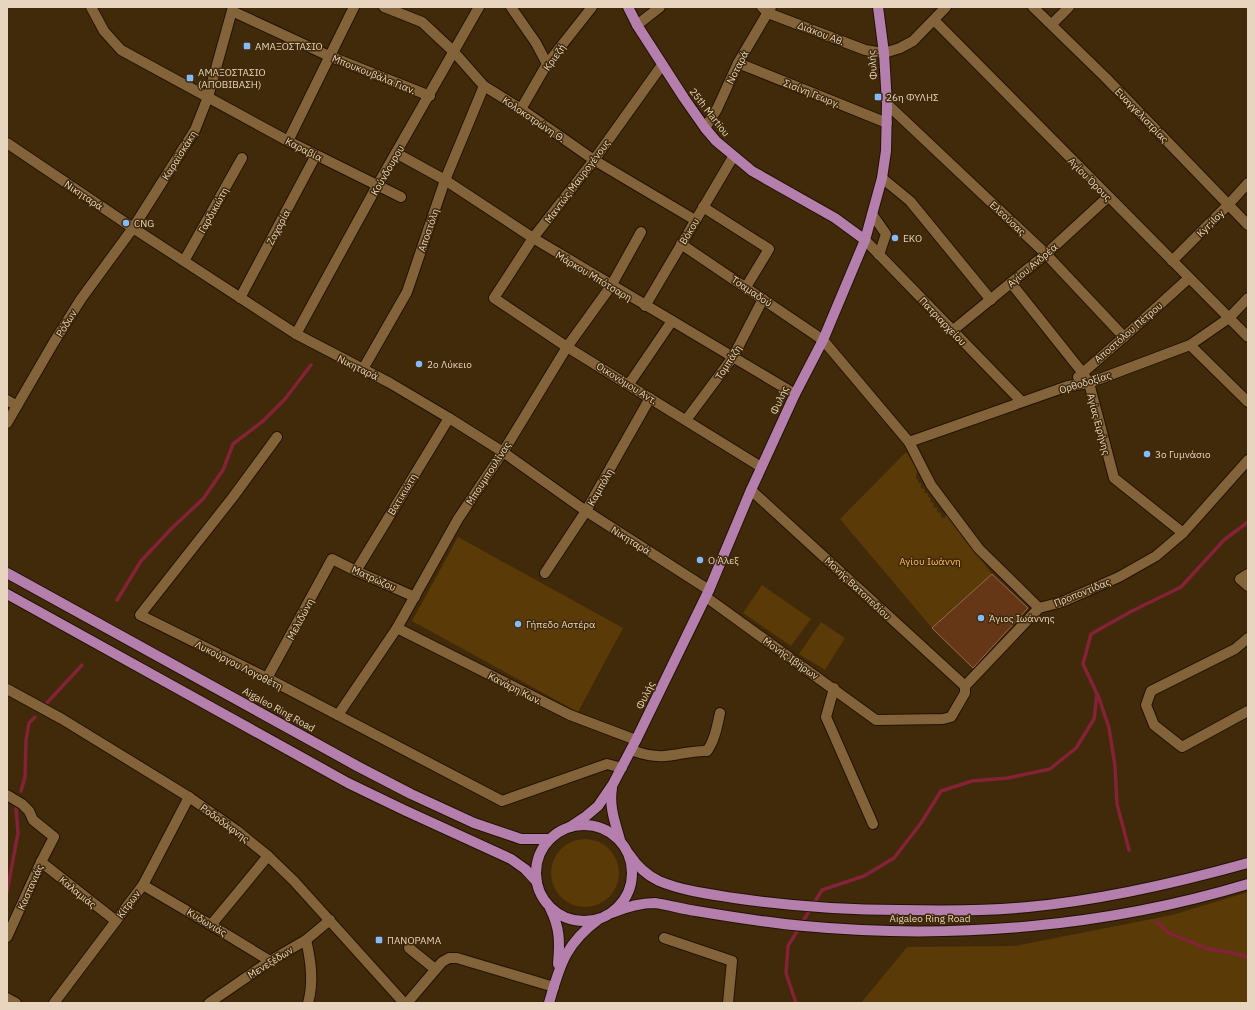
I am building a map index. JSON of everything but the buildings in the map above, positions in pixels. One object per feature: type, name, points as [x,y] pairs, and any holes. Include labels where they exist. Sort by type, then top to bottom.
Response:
[{"type":"main road","name":"25th Martiou","points":[[628,7],[637,25],[662,65],[705,128],[716,141],[752,171],[835,218],[865,240]]},
{"type":"main road","name":"Φυλής","points":[[570,827],[598,806],[622,768],[708,593],[761,467],[795,394],[823,340],[865,240],[882,178],[886,151],[887,104],[884,53],[878,7]]},
{"type":"main road","name":"Aigaleo Ring Road","points":[[7,573],[357,766],[411,794],[474,823],[500,833],[521,839],[550,839]]},
{"type":"main road","points":[[7,594],[348,783],[511,859],[525,869],[537,882]]},
{"type":"main road","name":"Φυλής","points":[[613,784],[610,799],[620,840]]},
{"type":"main road","points":[[548,905],[559,914],[572,919],[586,921],[600,918],[612,913],[623,901],[631,886],[632,870],[629,854],[620,840],[605,829],[594,826],[588,825],[570,827],[559,832],[550,839],[541,852],[536,866],[537,882],[541,894],[556,920],[560,936],[558,972]]},
{"type":"main road","name":"Aigaleo Ring Road","points":[[629,854],[645,873],[659,881],[675,887],[698,892],[806,906],[860,910],[914,911],[973,911],[1029,907],[1153,887],[1248,863]]},
{"type":"main road","name":"Aigaleo Ring Road","points":[[612,913],[625,907],[640,903],[655,903],[749,920],[804,926],[860,930],[973,930],[1033,926],[1095,918],[1174,903],[1219,893],[1248,884]]},
{"type":"main road","points":[[549,1003],[558,972],[566,954],[574,941],[600,918]]},
{"type":"street","name":"Καραβία","points":[[91,7],[104,31],[121,50],[288,141],[401,197]]},
{"type":"street","points":[[288,141],[354,7]]},
{"type":"street","name":"Κολοκοτρώνη Θ.","points":[[384,7],[422,22],[454,52],[484,86],[521,109],[594,160],[695,220]]},
{"type":"street","name":"Κούνδουρου","points":[[296,334],[377,186],[430,96],[479,7]]},
{"type":"street","points":[[511,7],[536,43],[547,64]]},
{"type":"street","name":"Κριεζή","points":[[521,109],[547,64],[592,7]]},
{"type":"street","points":[[637,25],[660,7]]},
{"type":"street","points":[[884,53],[900,48],[913,40],[946,7]]},
{"type":"street","name":"Ευαγγελιστρίας","points":[[1033,7],[1106,78],[1248,225]]},
{"type":"street","points":[[1052,24],[1069,7]]},
{"type":"street","name":"Καραϊσκάκη","points":[[133,228],[195,130],[208,97],[232,9]]},
{"type":"street","name":"Μπουκουβάλα Γιαν.","points":[[232,9],[329,56],[430,96]]},
{"type":"street","name":"Διάκου Αθ.","points":[[767,9],[865,50],[884,53]]},
{"type":"street","name":"Νοταρά","points":[[705,128],[717,109],[738,63],[767,9]]},
{"type":"street","name":"Αγίου Όρους","points":[[934,20],[1248,337]]},
{"type":"street","name":"Σισίνη Γεωργ.","points":[[738,63],[887,123]]},
{"type":"street","name":"Μαντώς Μαυρογένους","points":[[494,298],[533,238],[594,160],[662,65]]},
{"type":"street","name":"Αποστόλη","points":[[363,369],[408,292],[445,180],[484,86]]},
{"type":"street","name":"Ελεούσας","points":[[887,104],[1046,254],[1124,337]]},
{"type":"street","name":"Νικηταρά","points":[[7,143],[133,228],[296,334],[390,383],[503,452],[586,511],[708,593]]},
{"type":"street","name":"Μάρκου Μπότσαρη","points":[[396,153],[445,180],[533,238],[611,286],[795,394]]},
{"type":"street","name":"Ζαχαρία","points":[[240,298],[316,155]]},
{"type":"street","name":"Βόκου","points":[[645,306],[680,244],[734,157]]},
{"type":"street","name":"Γαρδικιώτη","points":[[184,261],[242,158]]},
{"type":"street","points":[[882,178],[910,202],[991,300]]},
{"type":"street","name":"Kyr;iloy","points":[[1172,261],[1248,183]]},
{"type":"street","name":"Αγίου Ανδρέα","points":[[952,331],[1046,254],[1108,197]]},
{"type":"street","points":[[703,207],[769,249],[746,287]]},
{"type":"street","points":[[872,214],[886,234],[879,255]]},
{"type":"street","name":"Ρόδων","points":[[7,423],[81,299],[133,228]]},
{"type":"street","name":"Μπουμπουλίνας","points":[[338,715],[398,628],[458,519],[503,452],[567,347],[611,286],[641,232]]},
{"type":"street","name":"Πατριαρχείου","points":[[865,240],[1022,402]]},
{"type":"street","name":"Τσαμαδού","points":[[680,244],[763,298],[823,340]]},
{"type":"street","name":"Αποστόλου Πέτρου","points":[[1068,386],[1189,278]]},
{"type":"street","name":"Αγίας Ειρήνης","points":[[1011,283],[1089,382],[1114,478],[1183,533]]},
{"type":"street","name":"Οικονόμου Αντ.","points":[[494,298],[567,347],[761,467]]},
{"type":"street","name":"Τομπάζη","points":[[686,420],[733,357],[763,298]]},
{"type":"street","name":"Ορθοδοξίας","points":[[909,442],[1068,386],[1089,382],[1190,345],[1229,318],[1248,298]]},
{"type":"street","points":[[629,384],[672,321]]},
{"type":"street","points":[[823,340],[909,442],[930,485],[979,549],[1039,608],[965,686]]},
{"type":"street","points":[[1190,345],[1248,402]]},
{"type":"street","name":"Καμπόλη","points":[[545,573],[586,511],[650,398]]},
{"type":"street","points":[[7,400],[17,406]]},
{"type":"street","name":"Βατικιώτη","points":[[356,571],[449,418]]},
{"type":"street","name":"Λυκούργου Λογοθέτη","points":[[277,437],[233,497],[140,615],[268,678],[502,801],[607,764],[622,768]]},
{"type":"street","name":"Προποντίδας","points":[[1039,608],[1062,602],[1119,577],[1156,556],[1183,533],[1248,460]]},
{"type":"street","name":"Μονής Βατοπεδίου","points":[[751,490],[965,686]]},
{"type":"street","name":"Ματρώζου","points":[[332,559],[415,597]]},
{"type":"street","name":"Μελιδώνη","points":[[268,678],[332,559]]},
{"type":"street","name":"Μονής Ιβήρων","points":[[708,593],[876,720],[943,719],[951,717],[965,693],[965,686]]},
{"type":"street","name":"Κανάρη Κων.","points":[[398,628],[570,715],[636,740]]},
{"type":"street","points":[[1248,638],[1235,649],[1151,691],[1146,705],[1154,725],[1182,747],[1248,711]]},
{"type":"street","points":[[834,688],[826,717],[873,824]]},
{"type":"street","name":"Ροδοδάφνης","points":[[7,689],[62,719],[189,797],[236,830],[268,856],[330,920],[406,1003]]},
{"type":"street","points":[[631,750],[642,754],[655,756],[666,756],[699,750],[707,751],[715,735],[720,713]]},
{"type":"street","name":"Καστανιάς","points":[[7,795],[22,804],[29,811],[33,820],[54,837],[7,937]]},
{"type":"street","name":"Κίτρων","points":[[54,1003],[143,885],[189,797]]},
{"type":"street","points":[[211,925],[268,856]]},
{"type":"street","name":"Καλαμιάς","points":[[41,862],[116,921]]},
{"type":"street","name":"Κυδωνιάς","points":[[143,885],[270,961]]},
{"type":"street","name":"Μενεξέδων","points":[[208,1003],[270,961],[306,940],[330,920]]},
{"type":"street","points":[[664,938],[732,961],[728,1003]]},
{"type":"street","points":[[306,940],[312,973],[312,987],[308,1003]]},
{"type":"street","points":[[409,948],[435,969]]},
{"type":"street","points":[[406,1003],[435,969],[449,958],[457,958],[554,988]]},
{"type":"street","points":[[7,998],[16,1003]]},
{"type":"green space","name":"Αγίου Ιωάννη","points":[[906,452],[917,467],[916,479],[918,480],[918,483],[921,483],[921,488],[925,489],[924,493],[928,493],[928,497],[931,498],[930,502],[934,503],[933,507],[937,508],[937,512],[941,513],[941,517],[945,518],[946,512],[992,574],[932,628],[840,519]]},
{"type":"green space","name":"Γήπεδο Αστέρα","points":[[458,537],[623,628],[578,712],[412,621]]},
{"type":"green space","points":[[762,585],[811,619],[791,646],[743,613]]},
{"type":"green space","points":[[821,622],[845,638],[825,670],[799,654]]},
{"type":"green space","points":[[585,839],[598,842],[609,849],[616,860],[619,873],[616,886],[609,897],[598,904],[585,907],[572,904],[561,897],[554,886],[551,873],[554,860],[561,849],[572,842]]},
{"type":"green space","points":[[1248,892],[1248,1003],[861,1003],[907,947],[1015,946],[1172,915]]},
{"type":"waterway","points":[[117,600],[141,561],[173,527],[203,499],[223,470],[233,444],[263,421],[285,399],[311,365]]},
{"type":"waterway","points":[[796,1003],[786,973],[788,946],[822,890],[864,876],[894,858],[921,823],[941,791],[972,781],[1008,778],[1050,769],[1076,748],[1094,719],[1097,694],[1083,664],[1091,634],[1132,611],[1181,587],[1224,540],[1248,522]]},
{"type":"waterway","points":[[45,705],[82,665]]},
{"type":"waterway","points":[[1098,695],[1109,728],[1115,766],[1117,804],[1129,850]]},
{"type":"waterway","points":[[21,791],[25,777],[26,740],[29,723],[35,717]]},
{"type":"waterway","points":[[7,892],[18,833],[17,805]]},
{"type":"waterway","points":[[1157,922],[1169,933],[1208,949],[1248,957]]},
{"type":"place","name":"ΑΜΑΞΟΣΤΑΣΙΟ","points":[[247,46]]},
{"type":"place","name":"ΑΜΑΞΟΣΤΑΣΙΟ (ΑΠΟΒΙΒΑΣΗ)","points":[[190,78]]},
{"type":"place","name":"26η ΦΥΛΗΣ","points":[[878,97]]},
{"type":"place","name":"CNG","points":[[126,223]]},
{"type":"place","name":"EKO","points":[[895,238]]},
{"type":"place","name":"2ο Λύκειο","points":[[419,364]]},
{"type":"place","name":"3ο Γυμνάσιο","points":[[1147,454]]},
{"type":"place","name":"Ο Άλεξ","points":[[700,560]]},
{"type":"place","name":"Άγιος Ιωάννης","points":[[981,618]]},
{"type":"place","name":"Γήπεδο Αστέρα","points":[[518,624]]},
{"type":"place","name":"ΠΑΝΟΡΑΜΑ","points":[[379,940]]}]
